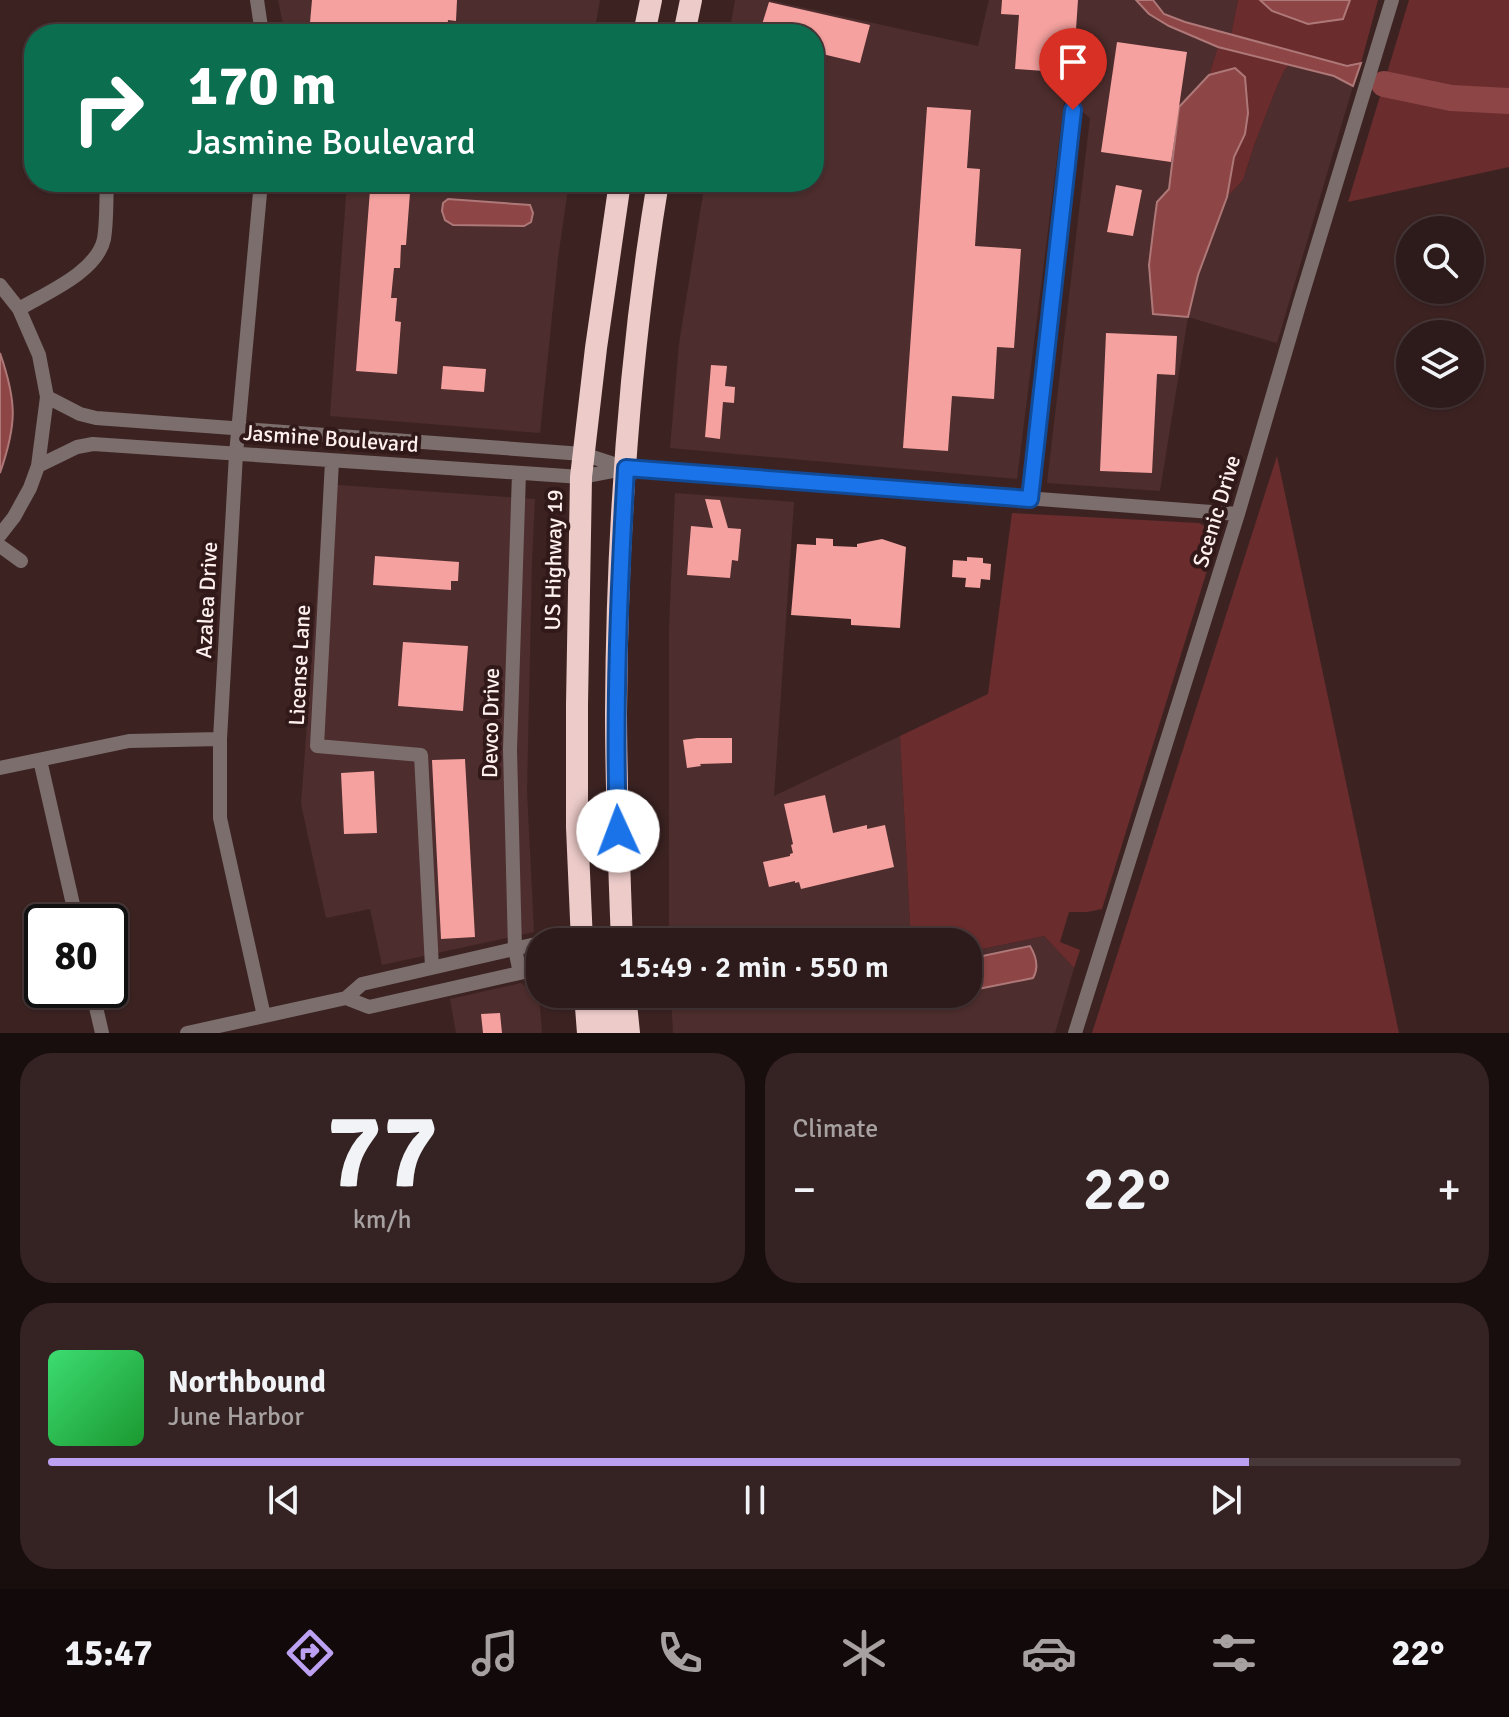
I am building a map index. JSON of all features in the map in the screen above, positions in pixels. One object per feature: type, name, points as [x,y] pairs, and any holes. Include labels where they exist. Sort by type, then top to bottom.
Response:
[{"type":"highway","points":[[646,24],[651,0]]},
{"type":"highway","points":[[686,24],[691,0]]},
{"type":"highway","name":"US Highway 19","points":[[581,928],[577,827],[581,477],[619,192]]},
{"type":"highway","points":[[622,928],[616,712],[618,605],[638,324],[657,192]]},
{"type":"highway","points":[[586,1008],[588,1033]]},
{"type":"highway","points":[[605,1008],[608,1033]]},
{"type":"highway","points":[[626,1008],[629,1033]]},
{"type":"street","points":[[257,0],[261,24]]},
{"type":"street","name":"Scenic Drive","points":[[1075,1033],[1238,514],[1392,0]]},
{"type":"street","points":[[1030,499],[1073,110]]},
{"type":"street","points":[[19,309],[76,276],[92,262],[103,241],[106,192]]},
{"type":"street","name":"Azalea Drive","points":[[260,192],[236,454],[220,739],[220,818],[264,1016]]},
{"type":"street","points":[[0,285],[19,309],[39,355],[47,397],[38,466],[30,488],[0,535]]},
{"type":"street","name":"Jasmine Boulevard","points":[[47,397],[80,414],[96,418],[583,454],[626,468],[1238,514]]},
{"type":"street","points":[[405,466],[408,441]]},
{"type":"street","name":"Jasmine Boulevard","points":[[38,466],[77,447],[93,444],[581,477],[626,468]]},
{"type":"street","name":"License Lane","points":[[332,461],[317,746],[421,755],[432,967]]},
{"type":"street","name":"Devco Drive","points":[[519,473],[510,750],[515,949],[520,973]]},
{"type":"street","points":[[0,546],[21,561]]},
{"type":"street","points":[[0,768],[129,741],[220,739]]},
{"type":"street","points":[[40,760],[73,904]]},
{"type":"street","points":[[187,1033],[346,998],[362,984],[526,946]]},
{"type":"street","points":[[346,998],[369,1007],[526,972]]},
{"type":"street","points":[[96,1008],[102,1033]]},
{"type":"shaded area","points":[[278,0],[600,0],[596,24],[283,24]]},
{"type":"shaded area","points":[[735,0],[768,0],[978,46],[989,0],[1136,0],[1149,14],[1169,26],[1218,47],[1209,75],[1179,107],[1169,189],[1157,202],[1154,224],[1149,265],[1153,314],[1198,275],[1227,197],[1243,180],[1276,89],[1289,65],[1334,76],[1353,86],[1277,343],[1188,317],[1160,491],[1047,483],[1090,118],[1072,103],[1064,102],[1017,479],[670,448],[679,344],[703,192],[824,192],[824,24],[731,24]]},
{"type":"shaded area","points":[[1136,0],[1153,0],[1164,14],[1185,22],[1347,66],[1361,63],[1353,86],[1334,76],[1218,47],[1169,26],[1149,14]]},
{"type":"shaded area","points":[[1153,0],[1238,0],[1231,35],[1164,14]]},
{"type":"shaded area","points":[[1238,0],[1260,0],[1272,11],[1342,19],[1350,0],[1378,0],[1361,63],[1347,66],[1231,35]]},
{"type":"shaded area","points":[[1260,0],[1350,0],[1343,19],[1308,24],[1272,11]]},
{"type":"shaded area","points":[[1409,0],[1509,0],[1509,167],[1348,202]]},
{"type":"shaded area","points":[[1218,47],[1289,65],[1276,89],[1243,180],[1227,197],[1234,157],[1245,134],[1248,113],[1209,75]]},
{"type":"shaded area","points":[[1235,68],[1245,77],[1248,113],[1245,134],[1234,157],[1227,197],[1198,275],[1188,317],[1153,314],[1149,265],[1154,224],[1157,202],[1169,189],[1179,107],[1209,75]]},
{"type":"shaded area","points":[[346,192],[568,192],[540,433],[330,416]]},
{"type":"shaded area","points":[[448,199],[530,205],[533,213],[531,222],[524,226],[453,225],[445,220],[442,211],[443,203]]},
{"type":"shaded area","points":[[0,353],[10,386],[13,413],[10,440],[0,473]]},
{"type":"shaded area","points":[[1277,456],[1399,1033],[1092,1033]]},
{"type":"shaded area","points":[[325,484],[535,499],[527,791],[534,928],[526,928],[526,934],[382,965],[370,909],[326,918],[301,804]]},
{"type":"shaded area","points":[[675,493],[794,502],[774,796],[900,736],[910,928],[669,928],[669,627]]},
{"type":"shaded area","points":[[1012,513],[1199,523],[1214,531],[1215,545],[1102,909],[1069,912],[1060,942],[1080,950],[1074,968],[1044,936],[982,949],[982,928],[910,928],[900,736],[988,694]]},
{"type":"shaded area","points":[[1044,936],[1074,968],[1055,1033],[673,1033],[672,1008],[982,1008],[982,949]]},
{"type":"shaded area","points":[[1030,946],[1036,970],[1033,978],[982,988],[982,956]]},
{"type":"shaded area","points":[[521,983],[526,986],[526,1008],[540,1008],[542,1033],[456,1033],[450,999]]},
{"type":"building","points":[[312,0],[457,0],[456,21],[448,20],[448,24],[310,24]]},
{"type":"building","points":[[1002,0],[1078,0],[1073,73],[1015,69],[1019,15],[1001,14]]},
{"type":"building","points":[[769,2],[870,25],[860,63],[824,54],[824,24],[762,24]]},
{"type":"building","points":[[1117,42],[1187,52],[1171,162],[1101,152]]},
{"type":"building","points":[[927,107],[971,110],[967,168],[980,169],[975,246],[1021,249],[1014,348],[997,347],[994,399],[952,396],[948,451],[903,448]]},
{"type":"building","points":[[1116,185],[1142,190],[1133,236],[1107,232]]},
{"type":"building","points":[[370,192],[410,193],[406,245],[401,245],[400,268],[394,268],[391,298],[397,298],[395,321],[401,322],[397,374],[356,371]]},
{"type":"building","points":[[1106,333],[1177,336],[1175,375],[1157,374],[1152,473],[1100,471]]},
{"type":"building","points":[[711,365],[727,366],[725,386],[735,387],[734,403],[723,402],[720,439],[705,437]]},
{"type":"building","points":[[443,366],[486,369],[484,392],[441,389]]},
{"type":"building","points":[[705,499],[720,500],[728,528],[741,529],[738,561],[732,560],[730,578],[687,575],[691,526],[713,528]]},
{"type":"building","points":[[816,538],[833,539],[833,546],[857,547],[857,544],[882,539],[906,547],[900,628],[851,625],[851,619],[791,615],[797,544],[816,545]]},
{"type":"building","points":[[375,556],[459,562],[458,581],[451,581],[451,590],[373,585]]},
{"type":"building","points":[[967,557],[983,558],[983,563],[991,564],[990,580],[981,579],[980,588],[965,587],[966,578],[952,577],[953,560],[967,561]]},
{"type":"building","points":[[403,642],[468,646],[463,711],[398,706]]},
{"type":"building","points":[[732,738],[732,763],[700,764],[687,768],[683,740]]},
{"type":"building","points":[[465,759],[475,937],[441,939],[432,760]]},
{"type":"building","points":[[374,771],[377,833],[344,834],[341,773]]},
{"type":"building","points":[[825,795],[833,833],[867,825],[867,829],[885,825],[894,867],[801,889],[799,882],[795,881],[769,887],[763,862],[793,853],[784,804]]},
{"type":"building","points":[[500,1013],[502,1033],[483,1033],[481,1014]]},
{"type":"waterway","points":[[1384,84],[1451,98],[1509,101]]},
{"type":"route","points":[[618,831],[617,640],[626,468],[1030,499],[1073,110]]}]
